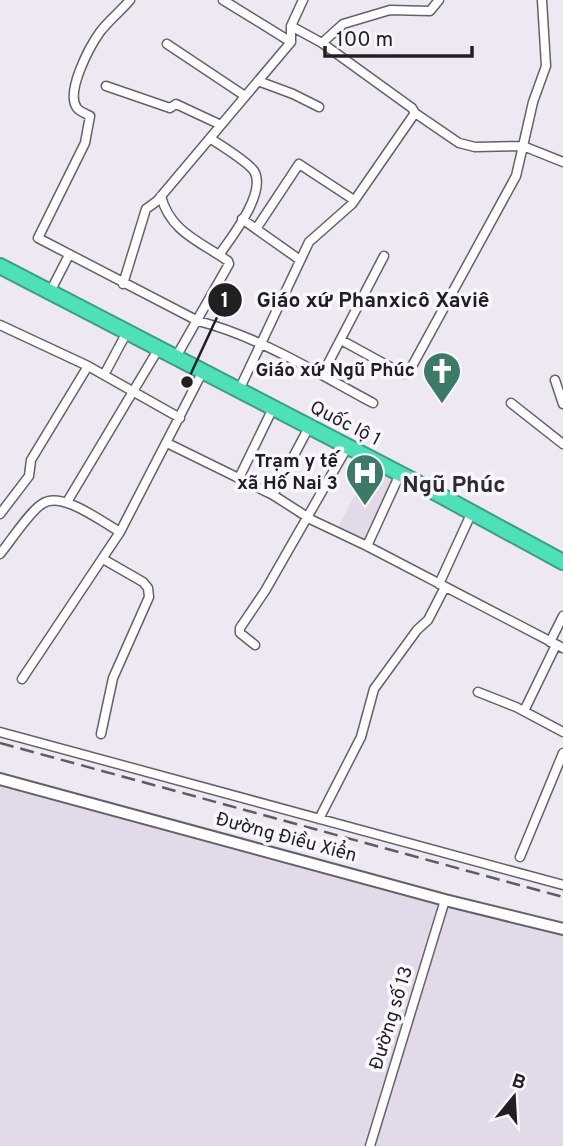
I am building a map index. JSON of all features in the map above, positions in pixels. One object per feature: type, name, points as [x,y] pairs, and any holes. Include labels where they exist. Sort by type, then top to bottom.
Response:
[{"type":"highway","name":"Quốc lộ 1","points":[[0,266],[348,446],[562,561]]},
{"type":"street","points":[[130,0],[101,30],[75,83],[77,109],[90,116],[88,136],[38,237],[123,284],[198,321],[223,328],[260,345],[373,403]]},
{"type":"street","points":[[223,0],[291,42]]},
{"type":"street","points":[[123,284],[146,209],[161,196],[291,42],[292,26],[303,0]]},
{"type":"street","points":[[322,43],[343,24],[390,10],[430,11],[439,0]]},
{"type":"street","points":[[341,340],[403,374],[411,368],[516,176],[533,102],[545,66],[542,0]]},
{"type":"street","points":[[292,26],[322,43],[459,144],[475,147],[523,146],[563,162]]},
{"type":"street","points":[[167,44],[245,96]]},
{"type":"street","points":[[258,81],[319,107]]},
{"type":"street","points":[[106,86],[170,108],[176,104],[221,125]]},
{"type":"street","points":[[239,390],[309,242],[354,200],[415,113]]},
{"type":"street","points":[[210,138],[253,170],[258,184],[253,201],[219,255]]},
{"type":"street","points":[[256,229],[299,164],[354,200]]},
{"type":"street","points":[[161,196],[164,208],[174,225],[229,264],[176,357]]},
{"type":"street","points":[[253,201],[267,211]]},
{"type":"street","points":[[242,219],[300,260]]},
{"type":"street","points":[[50,292],[69,255]]},
{"type":"street","points":[[322,375],[384,256]]},
{"type":"street","points":[[0,325],[88,366],[180,418]]},
{"type":"street","points":[[104,375],[127,332]]},
{"type":"street","points":[[67,502],[159,348]]},
{"type":"street","points":[[0,514],[29,476],[31,460],[88,366]]},
{"type":"street","points":[[22,679],[120,532],[203,371]]},
{"type":"street","points":[[555,380],[563,404]]},
{"type":"street","points":[[511,403],[563,444]]},
{"type":"street","points":[[239,478],[273,408]]},
{"type":"street","points":[[274,495],[309,427]]},
{"type":"street","points":[[167,443],[274,495],[307,516],[556,645]]},
{"type":"street","points":[[255,645],[240,633],[240,628],[265,591],[348,446]]},
{"type":"street","points":[[367,546],[400,474]]},
{"type":"street","points":[[0,554],[41,504],[55,499],[67,502],[120,532]]},
{"type":"street","points":[[320,819],[361,737],[374,689],[417,630],[428,620],[472,512]]},
{"type":"street","points":[[102,734],[113,678],[149,597],[148,588],[143,582],[103,559]]},
{"type":"street","points":[[524,710],[556,645],[563,616]]},
{"type":"street","points":[[478,692],[524,710],[563,732]]},
{"type":"street","points":[[0,732],[563,885]]},
{"type":"street","points":[[520,857],[563,752]]},
{"type":"street","name":"Đường Điều Xiển","points":[[0,779],[445,900],[563,929]]},
{"type":"street","name":"Đường số 13","points":[[370,1146],[445,900]]},
{"type":"shaded area","name":"Trạm y tế xã Hố Nai 3","points":[[370,465],[395,477],[366,541],[338,528]]},
{"type":"shaded area","points":[[0,785],[563,935],[563,1146],[0,1146]]},
{"type":"railway","points":[[0,743],[563,897]]},
{"type":"place","name":"Giáo xứ Phanxicô Xaviê","points":[[187,382]]},
{"type":"place","name":"Giáo xứ Ngũ Phúc","points":[[442,405]]},
{"type":"place","name":"Trạm y tế xã Hố Nai 3","points":[[365,507]]},
{"type":"district","name":"Ngũ Phúc","points":[[454,486]]}]
